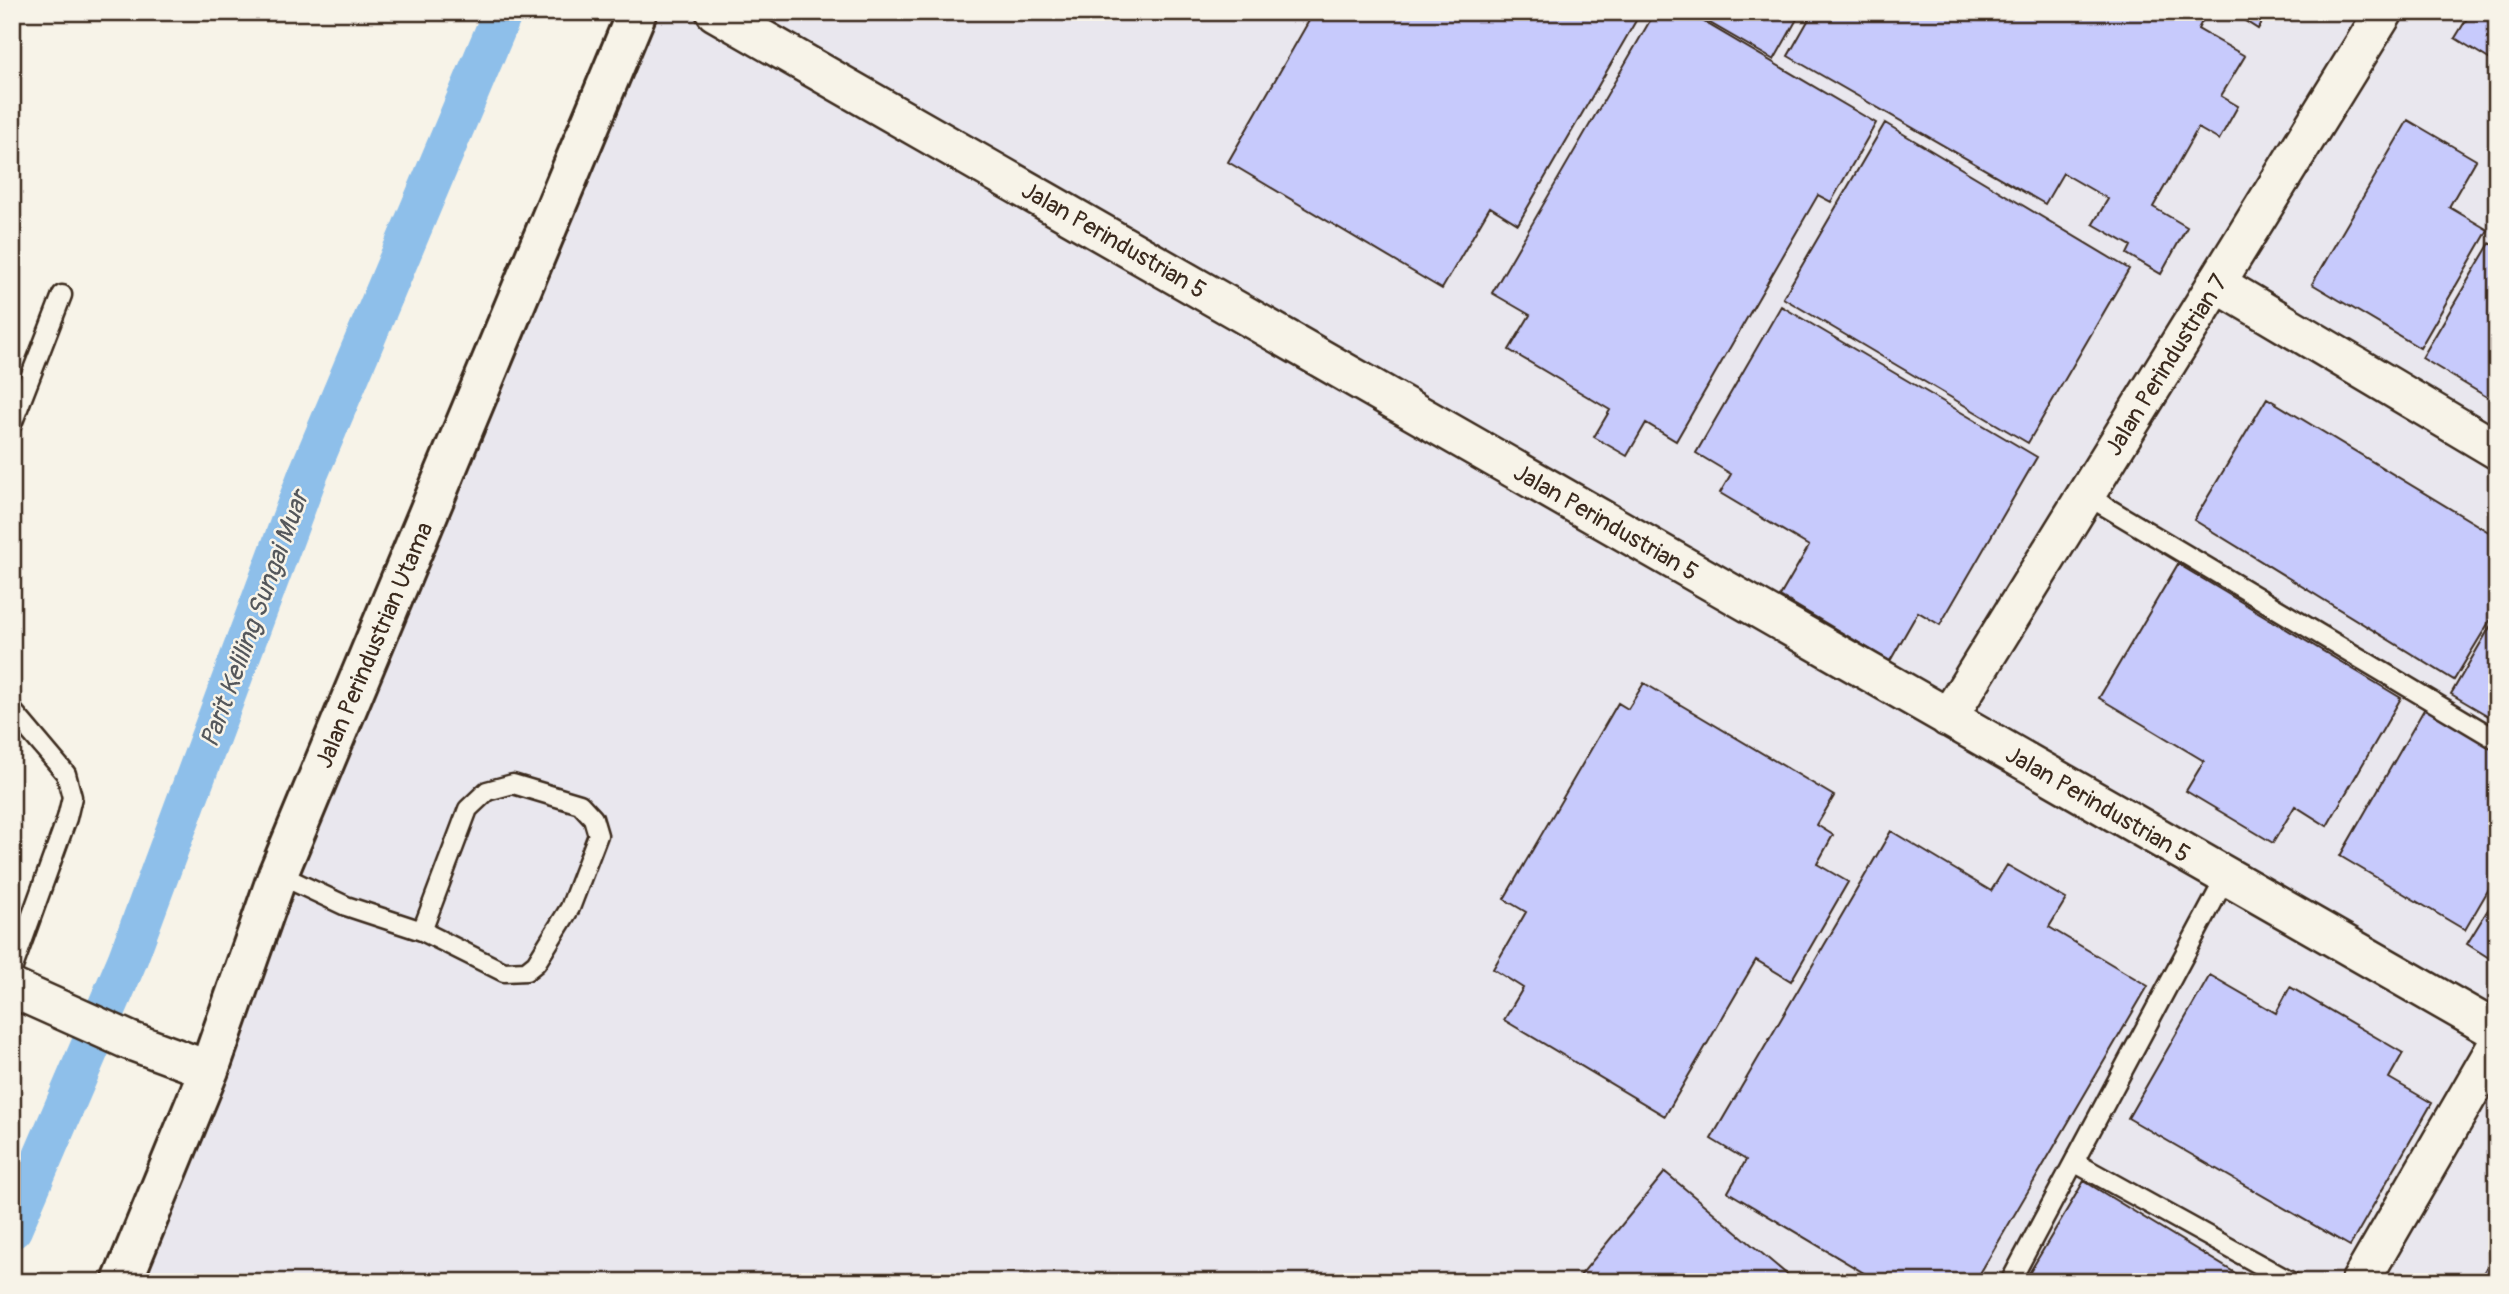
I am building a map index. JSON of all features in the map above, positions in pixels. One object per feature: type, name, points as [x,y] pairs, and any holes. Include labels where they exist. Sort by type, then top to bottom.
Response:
[{"type":"street","name":"Jalan Perindustrian Utama","points":[[122,1282],[208,1070],[278,874],[637,12]]},
{"type":"street","name":"Jalan Perindustrian 5","points":[[715,12],[2497,1031]]},
{"type":"street","name":"Jalan Perindustrian 7","points":[[1948,718],[2384,12]]},
{"type":"street","points":[[2216,283],[2497,450]]},
{"type":"street","points":[[28,994],[128,1040],[208,1070]]},
{"type":"street","points":[[2360,1282],[2497,1045]]},
{"type":"lane","points":[[12,424],[62,295]]},
{"type":"lane","points":[[2086,495],[2497,740]]},
{"type":"lane","points":[[12,710],[66,774],[72,797],[67,818],[12,970]]},
{"type":"lane","points":[[278,874],[346,906],[422,931],[505,972],[526,971],[536,963],[570,908],[598,835],[593,818],[580,804],[513,785],[487,791],[468,809],[422,931]]},
{"type":"lane","points":[[2010,1282],[2226,877]]},
{"type":"lane","points":[[2074,1161],[2291,1282]]},
{"type":"shaded area","points":[[616,12],[2497,12],[2497,1282],[118,1282]]},
{"type":"building","points":[[1314,12],[1641,12],[1518,224],[1490,207],[1442,289],[1228,162]]},
{"type":"building","points":[[1655,12],[1687,12],[1876,123],[1831,202],[1818,195],[1676,441],[1646,423],[1627,456],[1594,437],[1610,410],[1509,350],[1530,315],[1492,293]]},
{"type":"building","points":[[1691,12],[1801,12],[1774,60]]},
{"type":"building","points":[[1813,12],[2207,12],[2198,29],[2245,56],[2221,96],[2238,106],[2219,140],[2198,128],[2153,207],[2187,227],[2161,274],[2127,254],[2131,246],[2093,224],[2108,199],[2063,173],[2045,204],[1788,56]]},
{"type":"building","points":[[2231,12],[2268,12],[2258,29]]},
{"type":"building","points":[[2471,12],[2497,12],[2497,64],[2455,38]]},
{"type":"building","points":[[2408,120],[2476,160],[2449,207],[2488,230],[2420,348],[2312,284]]},
{"type":"building","points":[[1885,123],[2129,269],[2028,443],[1783,298]]},
{"type":"building","points":[[2490,243],[2497,247],[2497,403],[2422,358]]},
{"type":"building","points":[[1781,306],[2037,457],[1940,625],[1918,612],[1890,661],[1780,596],[1809,546],[1720,493],[1731,474],[1696,453]]},
{"type":"building","points":[[2267,398],[2497,537],[2497,609],[2454,680],[2194,520]]},
{"type":"building","points":[[2178,564],[2401,698],[2327,826],[2295,806],[2273,843],[2186,791],[2204,761],[2099,698]]},
{"type":"building","points":[[2497,615],[2497,721],[2451,694]]},
{"type":"building","points":[[1644,683],[1834,796],[1817,825],[1833,835],[1817,864],[1848,882],[1791,981],[1756,960],[1665,1116],[1504,1020],[1523,988],[1493,969],[1526,912],[1504,899],[1618,703],[1628,709]]},
{"type":"building","points":[[2426,706],[2497,747],[2497,875],[2465,930],[2340,856]]},
{"type":"building","points":[[1891,831],[1991,891],[2007,865],[2066,899],[2049,927],[2148,986],[1975,1282],[1879,1282],[1728,1192],[1746,1160],[1711,1139]]},
{"type":"building","points":[[2497,895],[2497,963],[2467,944]]},
{"type":"building","points":[[2210,975],[2276,1013],[2290,987],[2403,1053],[2389,1078],[2432,1103],[2350,1246],[2128,1118]]},
{"type":"building","points":[[1665,1172],[1796,1282],[1575,1282]]},
{"type":"building","points":[[2084,1181],[2250,1282],[2024,1282]]},
{"type":"building","points":[[2497,1249],[2497,1282],[2478,1282]]},
{"type":"waterway","name":"Parit Keliling Sungai Muar","points":[[12,1229],[127,961],[307,477],[503,12]]}]
